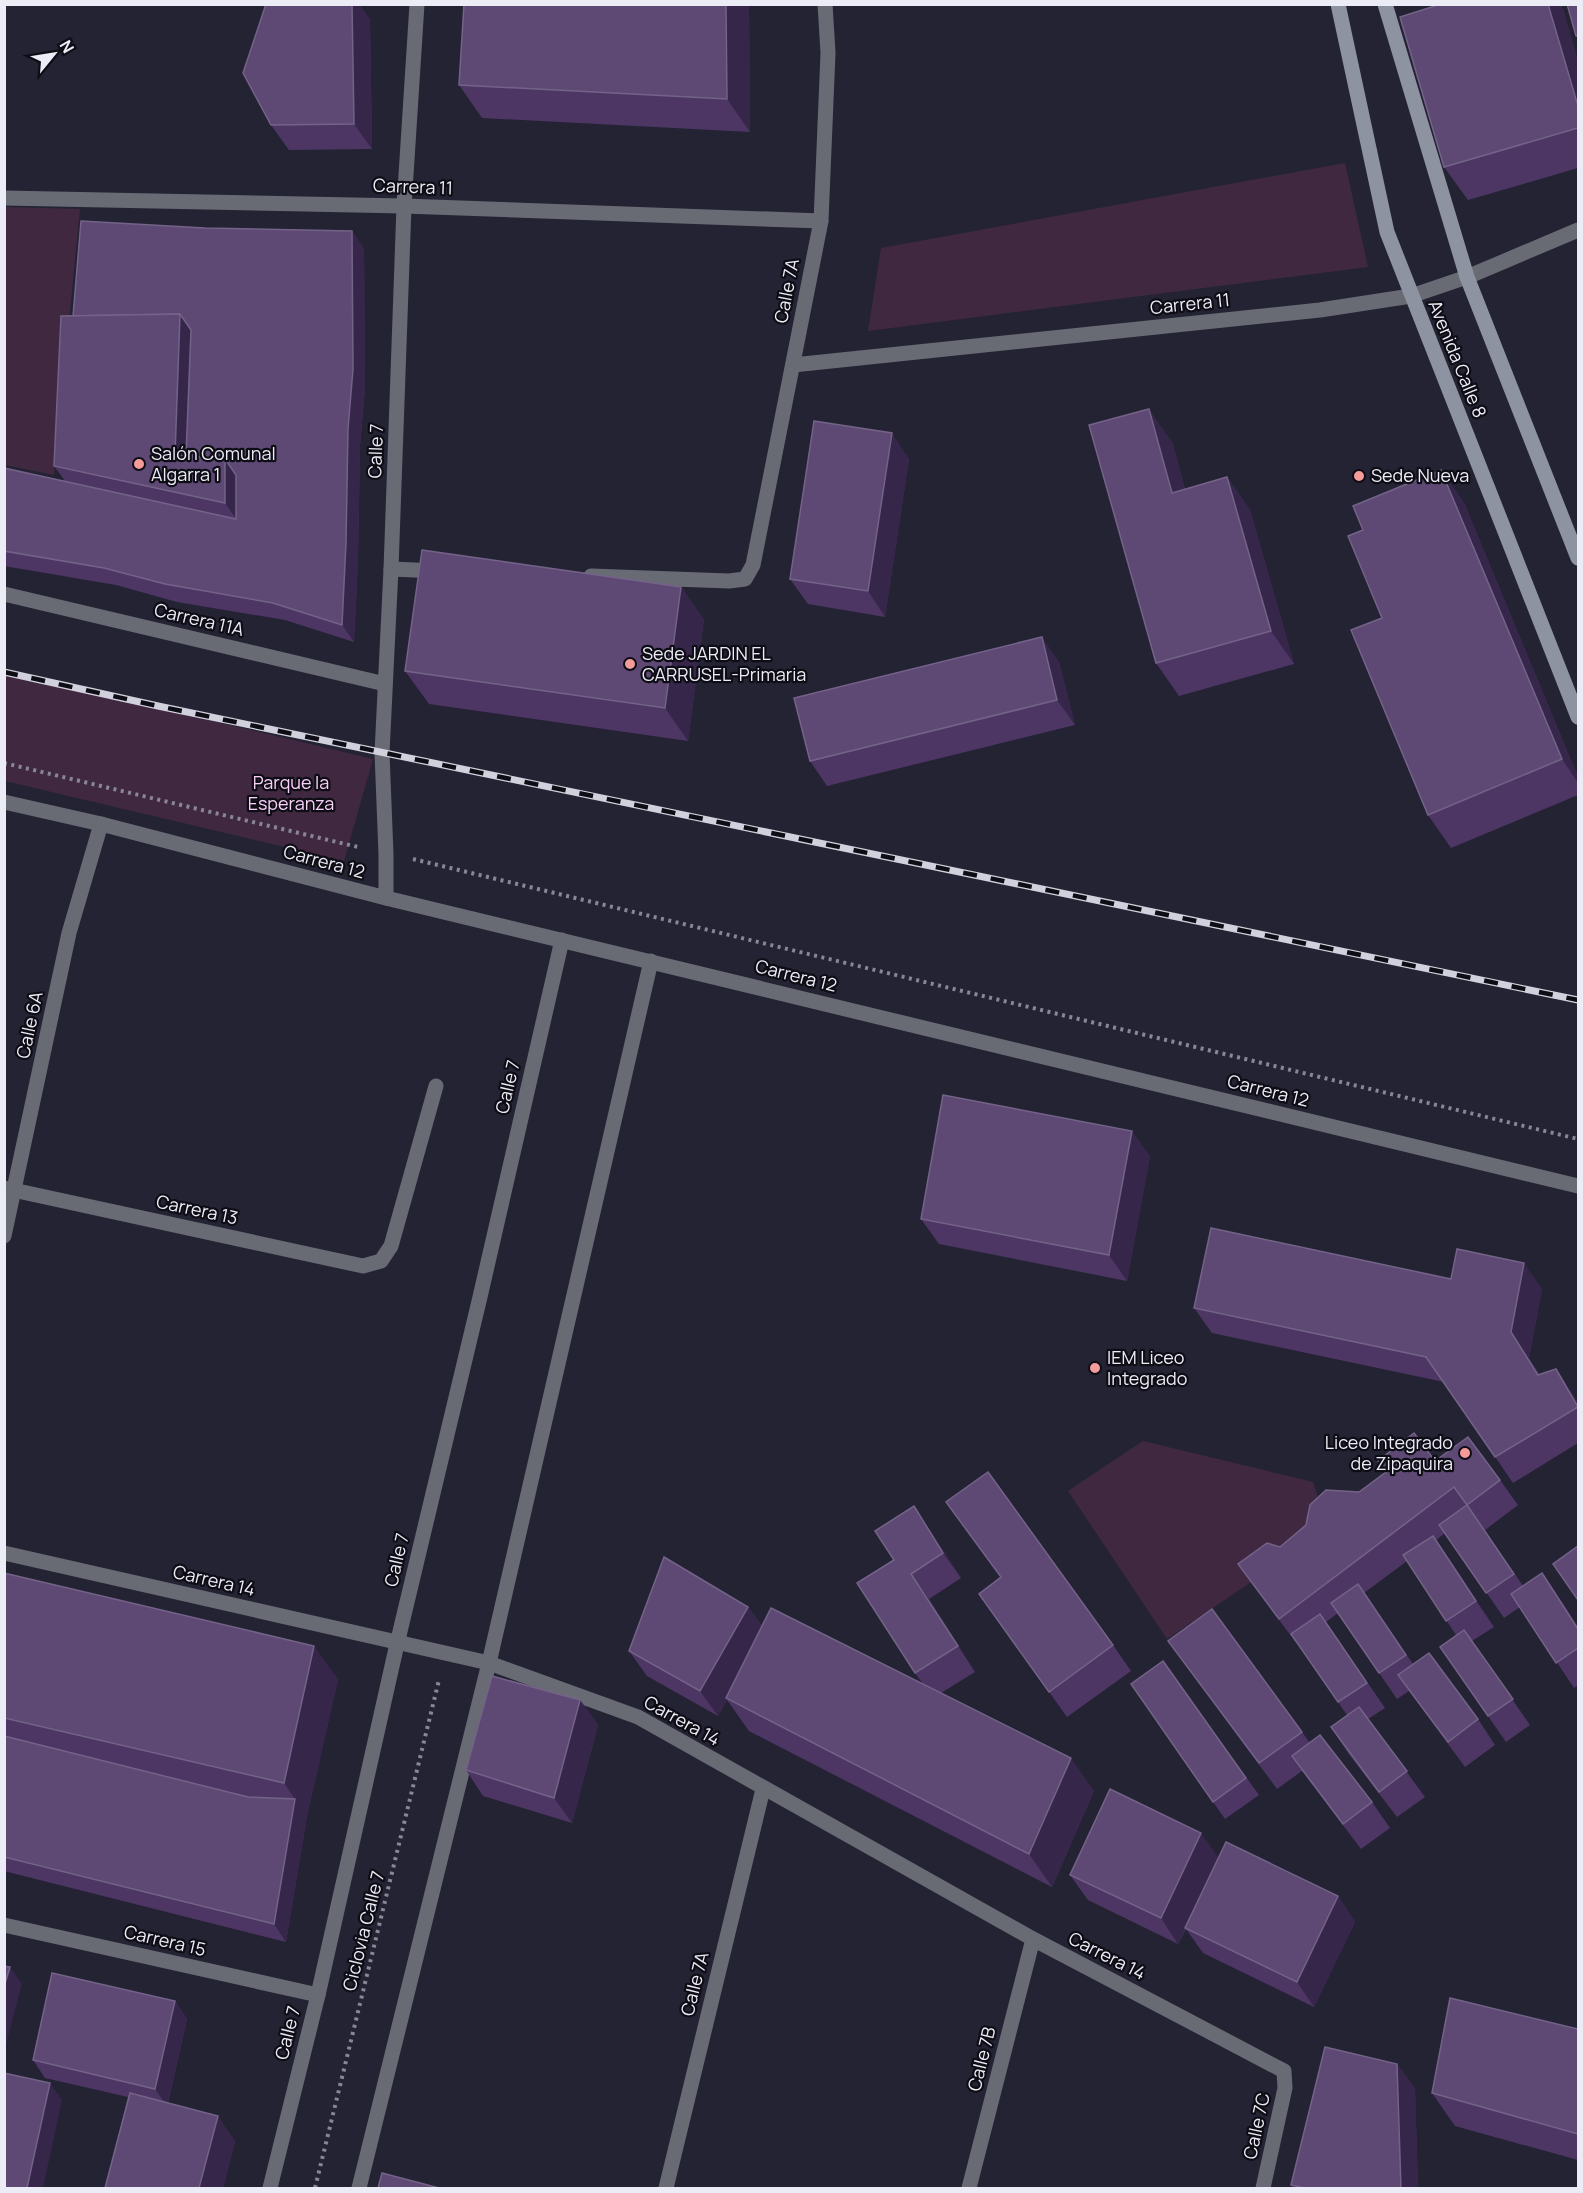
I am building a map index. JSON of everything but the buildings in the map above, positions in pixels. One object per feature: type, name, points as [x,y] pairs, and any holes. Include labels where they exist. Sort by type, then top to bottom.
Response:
[{"type":"main road","name":"Avenida Calle 8","points":[[1338,4],[1387,232],[1578,717]]},
{"type":"main road","points":[[1385,4],[1467,277],[1578,558]]},
{"type":"street","name":"Calle 7","points":[[386,898],[382,753],[404,206],[417,4]]},
{"type":"street","name":"Calle 7A","points":[[578,576],[729,581],[745,579],[753,565],[821,221],[828,53],[825,4]]},
{"type":"street","name":"Carrera 11","points":[[4,198],[404,206],[821,221]]},
{"type":"street","name":"Carrera 11","points":[[793,365],[1320,310],[1411,296],[1467,277],[1578,230]]},
{"type":"street","points":[[391,569],[449,571]]},
{"type":"street","name":"Carrera 11A","points":[[4,594],[385,684]]},
{"type":"street","name":"Carrera 12","points":[[4,802],[101,824],[386,898],[1578,1186]]},
{"type":"street","name":"Calle 6A","points":[[4,1236],[10,1189],[69,933],[101,824]]},
{"type":"street","name":"Calle 7","points":[[270,2188],[318,1995],[397,1644],[483,1285],[562,940]]},
{"type":"street","points":[[359,2188],[489,1663],[651,961]]},
{"type":"street","name":"Carrera 13","points":[[10,1189],[363,1266],[381,1261],[391,1246],[436,1086]]},
{"type":"street","name":"Carrera 14","points":[[4,1553],[397,1644],[489,1663],[638,1717],[1033,1940],[1284,2071]]},
{"type":"street","name":"Calle 7A","points":[[666,2188],[763,1789]]},
{"type":"street","name":"Carrera 15","points":[[4,1925],[318,1995]]},
{"type":"street","name":"Calle 7B","points":[[969,2188],[1033,1940]]},
{"type":"street","name":"Calle 7C","points":[[1263,2188],[1285,2088],[1284,2071]]},
{"type":"path","points":[[4,763],[1578,1139]]},
{"type":"path","name":"Ciclovia Calle 7","points":[[315,2188],[439,1679]]},
{"type":"green space","points":[[1345,163],[1368,267],[868,331],[881,248]]},
{"type":"green space","points":[[5,207],[80,209],[54,475],[5,465]]},
{"type":"green space","name":"Parque la Esperanza","points":[[5,672],[373,759],[344,861],[5,781]]},
{"type":"green space","points":[[1143,1441],[1313,1482],[1328,1530],[1167,1639],[1068,1491]]},
{"type":"railway","points":[[4,672],[158,706],[1578,1000]]},
{"type":"place","name":"Salón Comunal Algarra 1","points":[[139,464]]},
{"type":"place","name":"Sede Nueva","points":[[1359,476]]},
{"type":"place","name":"Sede JARDIN EL CARRUSEL-Primaria","points":[[630,664]]},
{"type":"place","name":"IEM Liceo Integrado","points":[[1095,1368]]},
{"type":"place","name":"Liceo Integrado de Zipaquira","points":[[1465,1453]]}]
